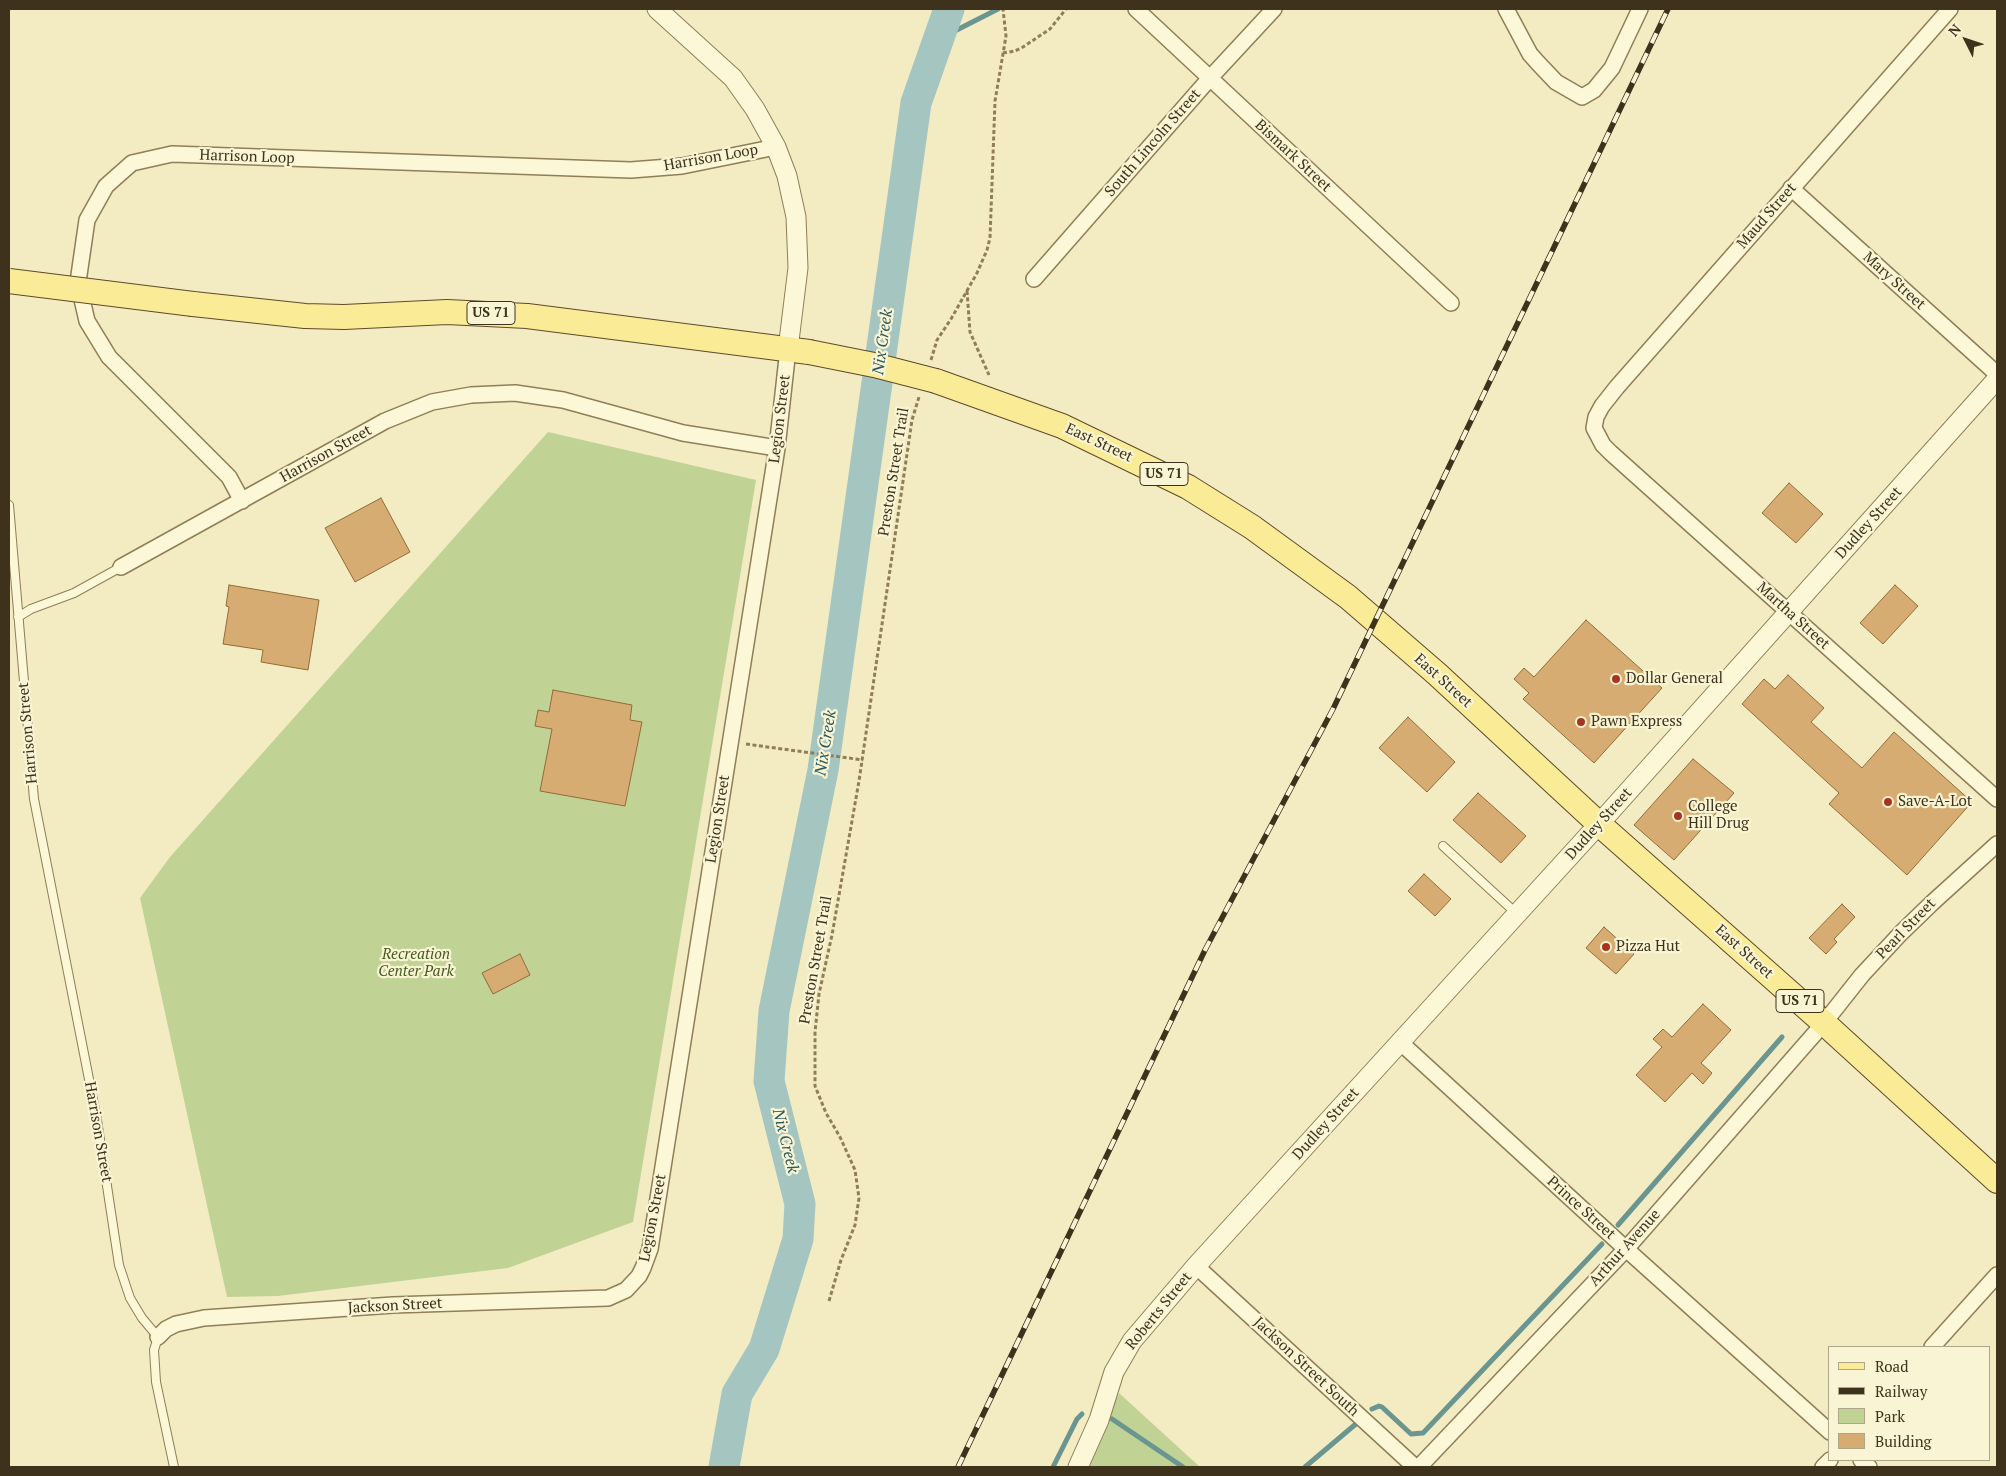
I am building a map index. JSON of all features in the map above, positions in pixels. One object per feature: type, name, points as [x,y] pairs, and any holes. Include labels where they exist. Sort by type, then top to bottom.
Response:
[{"type":"main road","name":"US 71","points":[[9,281],[304,316],[447,312],[527,316],[799,351]]},
{"type":"main road","name":"East Street","points":[[799,351],[874,365],[928,380],[1071,430],[1188,487],[1252,527],[1360,608],[1437,674],[1599,824],[1824,1023],[1997,1181]]},
{"type":"street","points":[[657,9],[733,78],[755,109],[776,146],[787,176],[796,217],[799,351]]},
{"type":"street","name":"Bismark Street","points":[[1136,9],[1451,303]]},
{"type":"street","name":"South Lincoln Street","points":[[1034,279],[1210,78],[1274,9]]},
{"type":"street","points":[[1506,9],[1530,54],[1556,82],[1582,97],[1594,90],[1612,68],[1640,9]]},
{"type":"street","name":"Maud Street","points":[[1594,428],[1596,417],[1602,406],[1617,387],[1950,9]]},
{"type":"street","name":"Harrison Loop","points":[[242,501],[229,477],[108,357],[87,321],[78,282],[87,220],[106,186],[132,162],[172,154],[631,170],[682,166],[776,146]]},
{"type":"street","name":"Mary Street","points":[[1791,188],[1997,374]]},
{"type":"street","name":"Legion Street","points":[[632,1284],[644,1268],[650,1249],[777,448],[799,351]]},
{"type":"street","name":"Dudley Street","points":[[1196,1266],[1599,824],[1997,379]]},
{"type":"street","name":"Harrison Street","points":[[121,567],[385,421],[432,402],[471,395],[515,393],[563,400],[683,433],[777,448]]},
{"type":"street","name":"Martha Street","points":[[1594,428],[1603,445],[1611,453],[1997,799]]},
{"type":"street","name":"Pearl Street","points":[[1824,1023],[1862,975],[1902,933],[1932,902],[1997,844]]},
{"type":"street","name":"Arthur Avenue","points":[[1417,1467],[1626,1249],[1824,1023]]},
{"type":"street","name":"Prince Street","points":[[1400,1042],[1828,1430]]},
{"type":"street","name":"Roberts Street","points":[[1080,1466],[1099,1420],[1114,1372],[1127,1349],[1196,1266]]},
{"type":"street","name":"Jackson Street South","points":[[1196,1266],[1417,1467]]},
{"type":"street","points":[[1933,1346],[1997,1275]]},
{"type":"street","name":"Jackson Street","points":[[158,1337],[166,1329],[176,1324],[204,1318],[393,1305],[608,1298],[626,1290],[632,1284]]},
{"type":"lane","points":[[9,505],[18,617]]},
{"type":"lane","name":"Harrison Street","points":[[121,567],[74,593],[31,609],[18,617],[34,800],[97,1120],[119,1265],[130,1298],[142,1318],[158,1337]]},
{"type":"lane","points":[[1443,846],[1517,914]]},
{"type":"lane","points":[[158,1337],[154,1350],[156,1382],[162,1418],[174,1467]]},
{"type":"path","name":"Preston Street Trail","points":[[829,1301],[841,1260],[855,1225],[859,1198],[855,1170],[840,1137],[826,1113],[815,1086],[814,1032],[819,994],[832,935],[863,760],[912,420],[928,380],[937,340],[988,250],[995,101],[1006,36],[1003,9]]},
{"type":"path","points":[[1003,53],[1015,51],[1023,47],[1050,29],[1066,9]]},
{"type":"path","points":[[967,290],[970,332],[989,375]]},
{"type":"path","points":[[761,746],[863,760]]},
{"type":"green space","name":"Recreation Center Park","points":[[548,432],[756,480],[633,1222],[508,1268],[278,1296],[227,1297],[140,898],[170,857]]},
{"type":"green space","points":[[1119,1393],[1200,1467],[1086,1467]]},
{"type":"building","points":[[1789,483],[1823,514],[1796,543],[1762,513]]},
{"type":"building","points":[[381,498],[410,552],[355,582],[325,528]]},
{"type":"building","points":[[229,585],[319,600],[308,670],[261,662],[263,650],[223,644],[229,607],[226,606]]},
{"type":"building","points":[[1895,585],[1918,606],[1883,644],[1860,623]]},
{"type":"building","points":[[1586,620],[1662,688],[1594,763],[1523,699],[1529,693],[1514,679],[1524,668],[1534,677]]},
{"type":"building","points":[[1788,675],[1824,708],[1811,722],[1862,768],[1894,732],[1972,802],[1907,875],[1829,804],[1839,793],[1742,704],[1764,679],[1775,689]]},
{"type":"building","points":[[553,690],[632,705],[630,720],[642,722],[625,806],[540,791],[552,729],[535,726],[538,710],[549,712]]},
{"type":"building","points":[[1408,717],[1455,762],[1427,792],[1379,748]]},
{"type":"building","points":[[1693,759],[1734,793],[1674,860],[1634,825]]},
{"type":"building","points":[[1478,793],[1526,836],[1501,863],[1453,820]]},
{"type":"building","points":[[1424,874],[1451,899],[1435,916],[1408,891]]},
{"type":"building","points":[[1842,904],[1855,917],[1834,939],[1837,942],[1826,954],[1809,938]]},
{"type":"building","points":[[1604,927],[1634,954],[1616,974],[1586,948]]},
{"type":"building","points":[[520,954],[530,975],[493,994],[482,973]]},
{"type":"building","points":[[1703,1004],[1731,1030],[1701,1063],[1712,1073],[1703,1084],[1692,1073],[1665,1102],[1636,1075],[1662,1047],[1653,1039],[1663,1029],[1672,1037]]},
{"type":"waterway","name":"Nix Creek","points":[[724,1467],[737,1394],[764,1349],[798,1239],[800,1204],[769,1081],[774,1011],[823,770],[916,103],[949,9]]},
{"type":"waterway","points":[[939,39],[998,9]]},
{"type":"waterway","points":[[1618,1225],[1782,1037]]},
{"type":"waterway","points":[[1372,1409],[1379,1406],[1382,1407],[1411,1434],[1423,1433],[1602,1244]]},
{"type":"waterway","points":[[1053,1467],[1077,1419],[1082,1414]]},
{"type":"waterway","points":[[1112,1419],[1183,1467]]},
{"type":"waterway","points":[[1305,1467],[1357,1423]]},
{"type":"railway","points":[[958,1467],[1205,950],[1333,709],[1668,9]]},
{"type":"place","name":"Dollar General","points":[[1616,679]]},
{"type":"place","name":"Pawn Express","points":[[1581,722]]},
{"type":"place","name":"Save-A-Lot","points":[[1888,802]]},
{"type":"place","name":"College Hill Drug","points":[[1678,816]]},
{"type":"place","name":"Pizza Hut","points":[[1606,947]]}]
